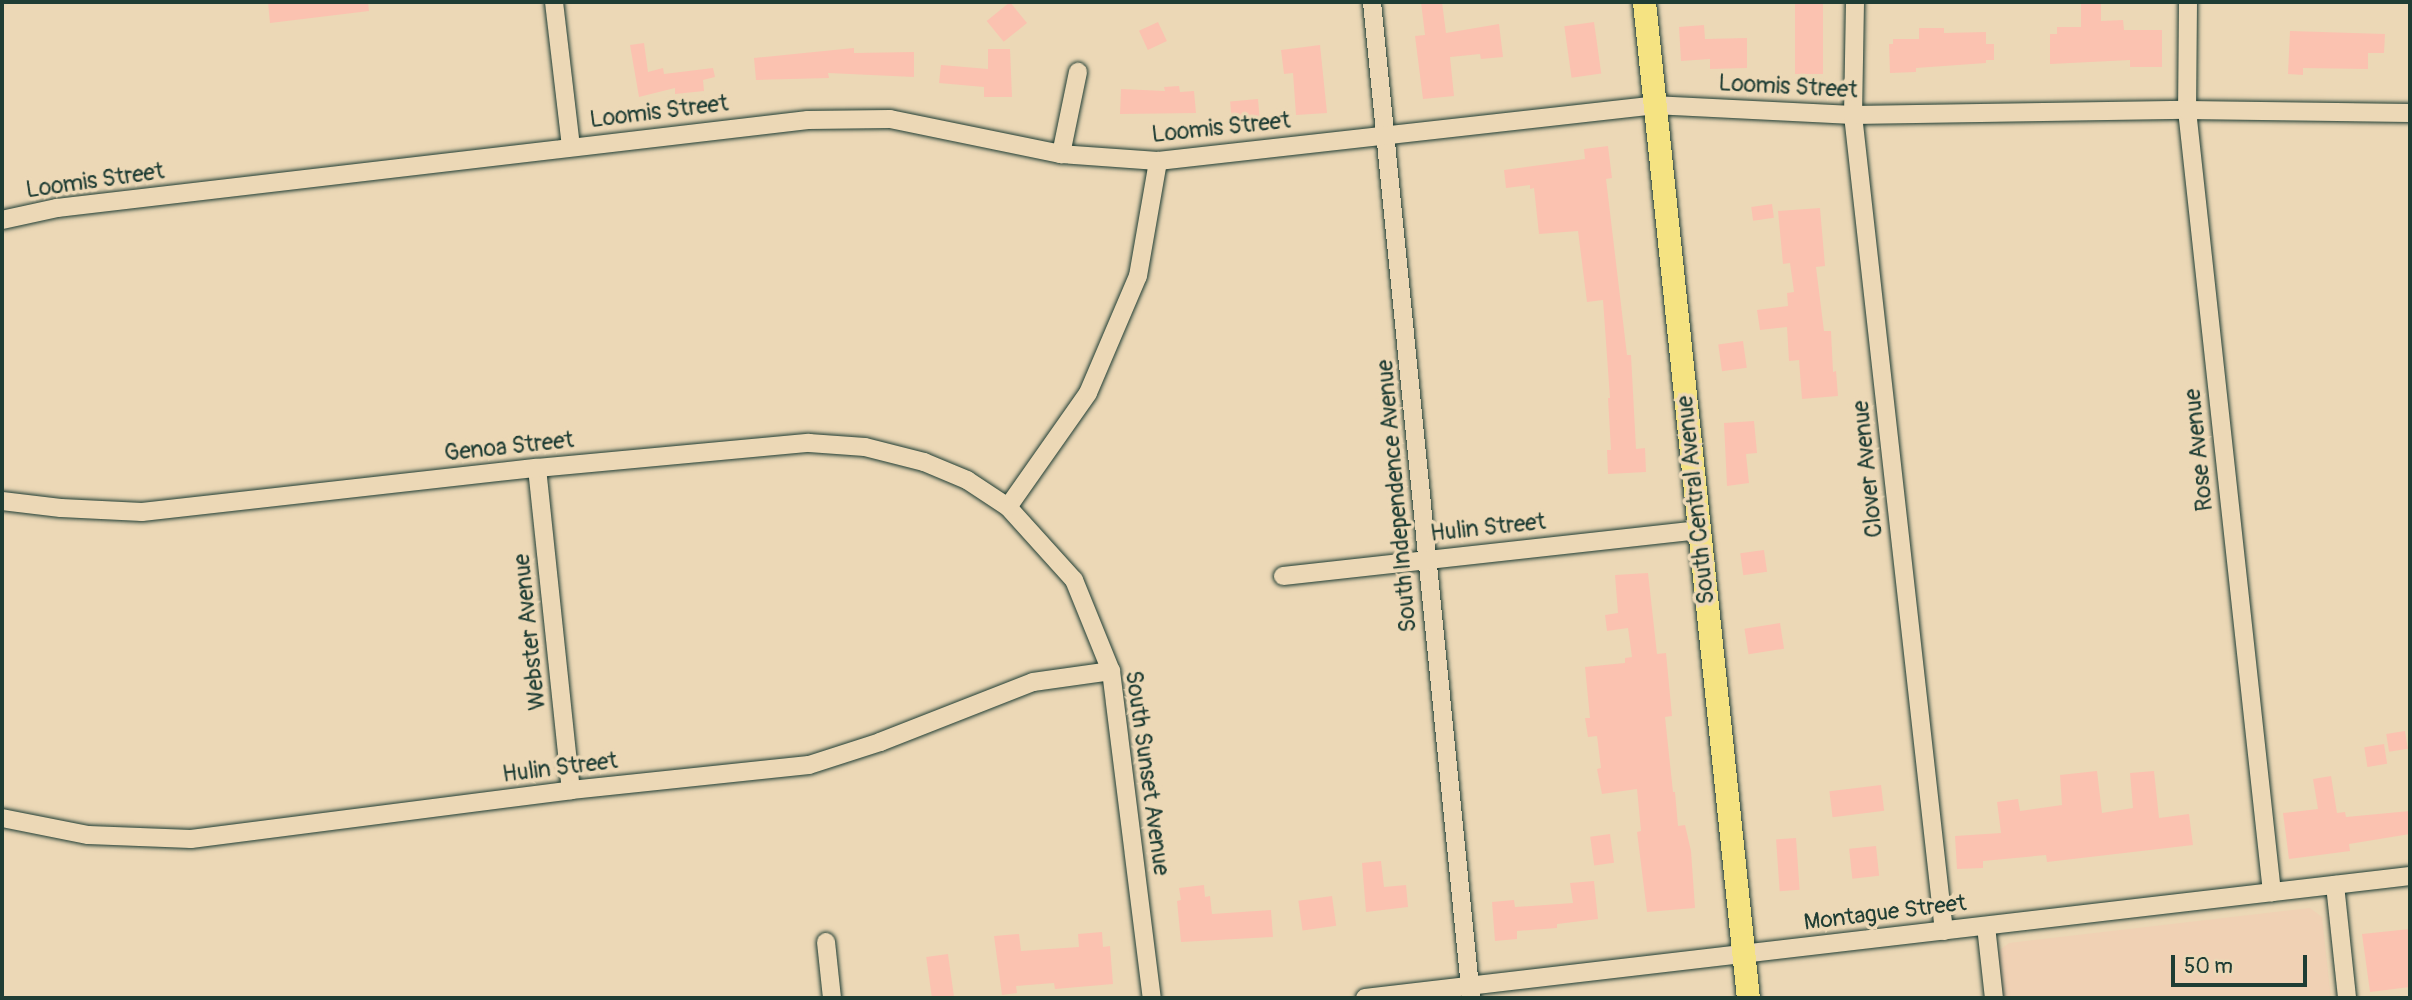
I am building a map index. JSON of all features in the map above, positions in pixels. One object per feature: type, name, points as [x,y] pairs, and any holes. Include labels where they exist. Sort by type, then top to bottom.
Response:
[{"type":"main road","name":"South Central Avenue","points":[[1644,2],[1748,998]]},
{"type":"street","points":[[554,2],[572,147]]},
{"type":"street","name":"South Independence Avenue","points":[[1372,2],[1388,135],[1427,560],[1471,992]]},
{"type":"street","name":"Clover Avenue","points":[[1855,2],[1853,115],[1944,931]]},
{"type":"street","name":"Rose Avenue","points":[[2188,2],[2187,110],[2272,892]]},
{"type":"street","points":[[1061,154],[1078,72]]},
{"type":"street","name":"Loomis Street","points":[[2,220],[57,208],[808,120],[890,119],[1061,154],[1158,161],[1654,105],[1853,115],[2187,110],[2410,113]]},
{"type":"street","points":[[1008,507],[1088,393],[1138,276],[1158,161]]},
{"type":"street","name":"Genoa Street","points":[[2,501],[61,508],[142,512],[537,468],[809,443],[865,447],[945,471],[967,480],[1008,507]]},
{"type":"street","name":"Webster Avenue","points":[[537,468],[571,790]]},
{"type":"street","name":"South Sunset Avenue","points":[[1008,507],[1074,580],[1111,671],[1152,998]]},
{"type":"street","name":"Hulin Street","points":[[1283,576],[1699,530]]},
{"type":"street","name":"Hulin Street","points":[[2,818],[88,835],[191,839],[571,790],[808,765],[880,742],[1033,682],[1111,671]]},
{"type":"street","name":"Montague Street","points":[[1365,998],[1471,992],[1744,954],[2410,876]]},
{"type":"street","points":[[2335,885],[2347,998]]},
{"type":"street","points":[[1986,926],[1994,998]]},
{"type":"street","points":[[827,942],[832,998]]},
{"type":"shaded area","points":[[2310,908],[2322,917],[2331,998],[2002,998],[1998,958],[2001,949],[2009,943]]},
{"type":"building","points":[[268,2],[368,2],[369,11],[270,23]]},
{"type":"building","points":[[1010,2],[1027,23],[1004,42],[987,21]]},
{"type":"building","points":[[1421,2],[1442,2],[1446,33],[1499,24],[1503,57],[1481,59],[1480,54],[1450,57],[1454,96],[1423,99],[1415,36],[1425,35]]},
{"type":"building","points":[[1795,2],[1823,2],[1823,74],[1795,74]]},
{"type":"building","points":[[2081,2],[2101,2],[2101,21],[2123,20],[2124,30],[2162,30],[2162,67],[2130,67],[2130,60],[2050,64],[2050,34],[2057,34],[2057,27],[2081,27]]},
{"type":"building","points":[[1158,22],[1167,41],[1148,50],[1139,31]]},
{"type":"building","points":[[1594,22],[1601,73],[1572,78],[1564,26]]},
{"type":"building","points":[[1704,25],[1705,39],[1747,38],[1747,68],[1710,69],[1710,59],[1681,61],[1679,27]]},
{"type":"building","points":[[1919,28],[1944,28],[1944,33],[1986,32],[1986,44],[1994,44],[1994,60],[1986,60],[1986,63],[1916,68],[1916,72],[1890,73],[1889,44],[1893,44],[1893,39],[1919,39]]},
{"type":"building","points":[[2290,31],[2385,34],[2384,53],[2368,53],[2368,69],[2303,68],[2303,75],[2288,74]]},
{"type":"building","points":[[644,43],[648,72],[663,68],[664,74],[713,68],[715,77],[703,80],[704,91],[675,94],[675,88],[639,97],[630,45]]},
{"type":"building","points":[[1320,45],[1327,113],[1296,115],[1293,73],[1284,74],[1281,50]]},
{"type":"building","points":[[854,48],[854,53],[914,52],[914,77],[828,73],[829,78],[756,80],[754,58]]},
{"type":"building","points":[[988,49],[1010,49],[1012,97],[984,97],[984,87],[939,83],[941,65],[988,69]]},
{"type":"building","points":[[1179,86],[1180,92],[1194,91],[1196,113],[1120,114],[1121,89],[1165,91],[1164,87]]},
{"type":"building","points":[[1258,99],[1260,120],[1232,122],[1230,101]]},
{"type":"building","points":[[1608,146],[1612,178],[1606,179],[1627,355],[1631,355],[1636,449],[1645,448],[1646,472],[1608,474],[1607,450],[1611,450],[1610,398],[1603,300],[1587,302],[1578,231],[1539,234],[1534,188],[1530,189],[1530,185],[1506,188],[1504,170],[1585,159],[1584,149]]},
{"type":"building","points":[[1772,204],[1774,218],[1753,221],[1751,207]]},
{"type":"building","points":[[1820,208],[1825,266],[1816,267],[1824,331],[1831,331],[1833,372],[1836,371],[1838,396],[1802,399],[1799,360],[1789,361],[1787,327],[1760,330],[1757,310],[1788,306],[1787,293],[1794,292],[1790,263],[1783,264],[1778,211]]},
{"type":"building","points":[[1743,341],[1747,368],[1722,371],[1718,344]]},
{"type":"building","points":[[1754,421],[1757,453],[1746,454],[1749,483],[1727,486],[1724,423]]},
{"type":"building","points":[[1764,550],[1767,572],[1743,575],[1740,553]]},
{"type":"building","points":[[1648,573],[1657,654],[1666,653],[1672,716],[1665,717],[1673,792],[1678,826],[1685,825],[1691,851],[1695,908],[1647,912],[1637,832],[1641,831],[1637,789],[1602,794],[1597,769],[1601,768],[1597,736],[1588,737],[1585,718],[1590,718],[1585,667],[1625,663],[1625,658],[1632,657],[1628,628],[1607,631],[1605,615],[1618,613],[1615,575]]},
{"type":"building","points":[[1780,623],[1784,649],[1749,654],[1744,629]]},
{"type":"building","points":[[2405,731],[2408,749],[2389,752],[2386,734]]},
{"type":"building","points":[[2384,744],[2387,764],[2367,767],[2364,747]]},
{"type":"building","points":[[2097,771],[2102,813],[2133,808],[2130,773],[2154,771],[2159,818],[2189,814],[2193,845],[2047,862],[2046,855],[1983,861],[1983,868],[1957,869],[1955,836],[2001,833],[1997,802],[2018,799],[2020,811],[2062,805],[2060,775]]},
{"type":"building","points":[[2331,776],[2337,813],[2345,812],[2346,817],[2410,811],[2410,834],[2349,844],[2350,851],[2289,859],[2283,813],[2318,809],[2313,779]]},
{"type":"building","points":[[1881,785],[1884,811],[1833,817],[1829,791]]},
{"type":"building","points":[[1610,834],[1614,863],[1594,866],[1590,837]]},
{"type":"building","points":[[1796,838],[1800,890],[1780,891],[1776,839]]},
{"type":"building","points":[[1876,846],[1879,876],[1852,879],[1849,849]]},
{"type":"building","points":[[1381,861],[1384,887],[1406,885],[1408,907],[1366,912],[1362,863]]},
{"type":"building","points":[[1594,881],[1598,919],[1557,924],[1557,928],[1517,931],[1517,939],[1495,941],[1492,902],[1514,900],[1515,907],[1573,903],[1570,883]]},
{"type":"building","points":[[1204,885],[1205,897],[1210,896],[1212,914],[1271,910],[1273,937],[1181,942],[1177,901],[1181,900],[1179,888]]},
{"type":"building","points":[[1332,896],[1336,926],[1303,930],[1298,901]]},
{"type":"building","points":[[2410,929],[2410,987],[2370,992],[2362,934]]},
{"type":"building","points":[[1102,932],[1103,947],[1110,946],[1113,984],[1055,989],[1054,983],[1016,986],[1017,993],[1002,995],[994,936],[1019,934],[1021,951],[1079,947],[1078,934]]},
{"type":"building","points":[[948,954],[954,998],[932,998],[926,957]]}]
